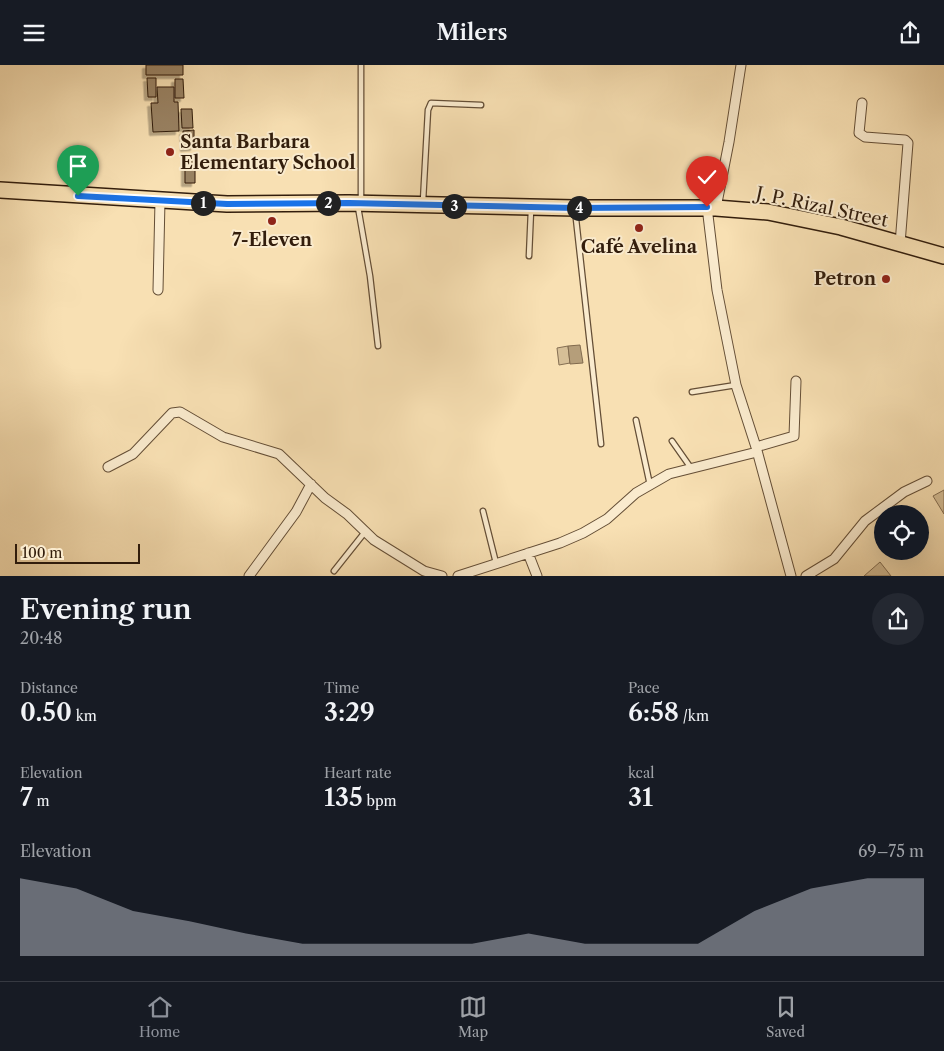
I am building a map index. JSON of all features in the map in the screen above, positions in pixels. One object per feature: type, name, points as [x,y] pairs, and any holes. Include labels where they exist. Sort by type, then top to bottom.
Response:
[{"type":"main road","name":"J. P. Rizal Street","points":[[0,190],[227,204],[359,203],[575,208],[712,208],[768,212],[841,227],[944,256]]},
{"type":"street","points":[[741,65],[730,143],[712,208],[717,290],[736,385],[757,449],[791,576]]},
{"type":"street","points":[[862,103],[860,133],[865,137],[905,140],[908,143],[900,243]]},
{"type":"street","points":[[158,290],[160,201]]},
{"type":"street","points":[[458,576],[560,543],[583,533],[607,519],[636,493],[669,474],[757,449],[794,436],[796,432],[796,381]]},
{"type":"street","points":[[108,467],[133,454],[172,413],[180,412],[223,437],[279,454],[365,532],[402,559],[424,571],[442,576]]},
{"type":"street","points":[[806,576],[834,559],[865,521],[904,492],[927,481]]},
{"type":"street","points":[[254,574],[296,512],[311,484]]},
{"type":"street","points":[[528,553],[537,576]]},
{"type":"lane","points":[[362,65],[359,203],[378,346]]},
{"type":"lane","points":[[423,205],[428,110],[431,103],[481,105]]},
{"type":"lane","points":[[529,256],[531,207]]},
{"type":"lane","points":[[575,208],[601,444]]},
{"type":"lane","points":[[692,392],[736,385]]},
{"type":"lane","points":[[636,420],[650,485]]},
{"type":"lane","points":[[672,441],[691,468]]},
{"type":"lane","points":[[483,511],[496,563]]},
{"type":"lane","points":[[334,571],[365,532]]},
{"type":"shaded area","points":[[580,345],[583,363],[570,364],[568,346]]},
{"type":"shaded area","points":[[568,346],[570,363],[559,365],[557,348]]},
{"type":"shaded area","points":[[944,490],[944,514],[933,496]]},
{"type":"shaded area","points":[[880,562],[891,576],[864,576]]},
{"type":"building","points":[[146,65],[183,65],[183,75],[146,75]]},
{"type":"building","points":[[147,78],[156,78],[156,97],[148,97]]},
{"type":"building","points":[[175,79],[183,79],[184,98],[175,98]]},
{"type":"building","points":[[157,87],[174,87],[174,102],[178,102],[179,131],[153,132],[151,103],[158,103]]},
{"type":"building","points":[[181,109],[192,109],[193,128],[182,128]]},
{"type":"building","points":[[194,130],[194,147],[184,148],[183,131]]},
{"type":"building","points":[[185,159],[195,159],[195,183],[185,183]]},
{"type":"place","name":"Santa Barbara Elementary School","points":[[170,152]]},
{"type":"place","name":"7-Eleven","points":[[272,221]]},
{"type":"place","name":"Café Avelina","points":[[639,228]]},
{"type":"place","name":"Petron","points":[[886,279]]},
{"type":"route","points":[[78,196],[227,204],[349,203],[575,208],[707,207]]}]
